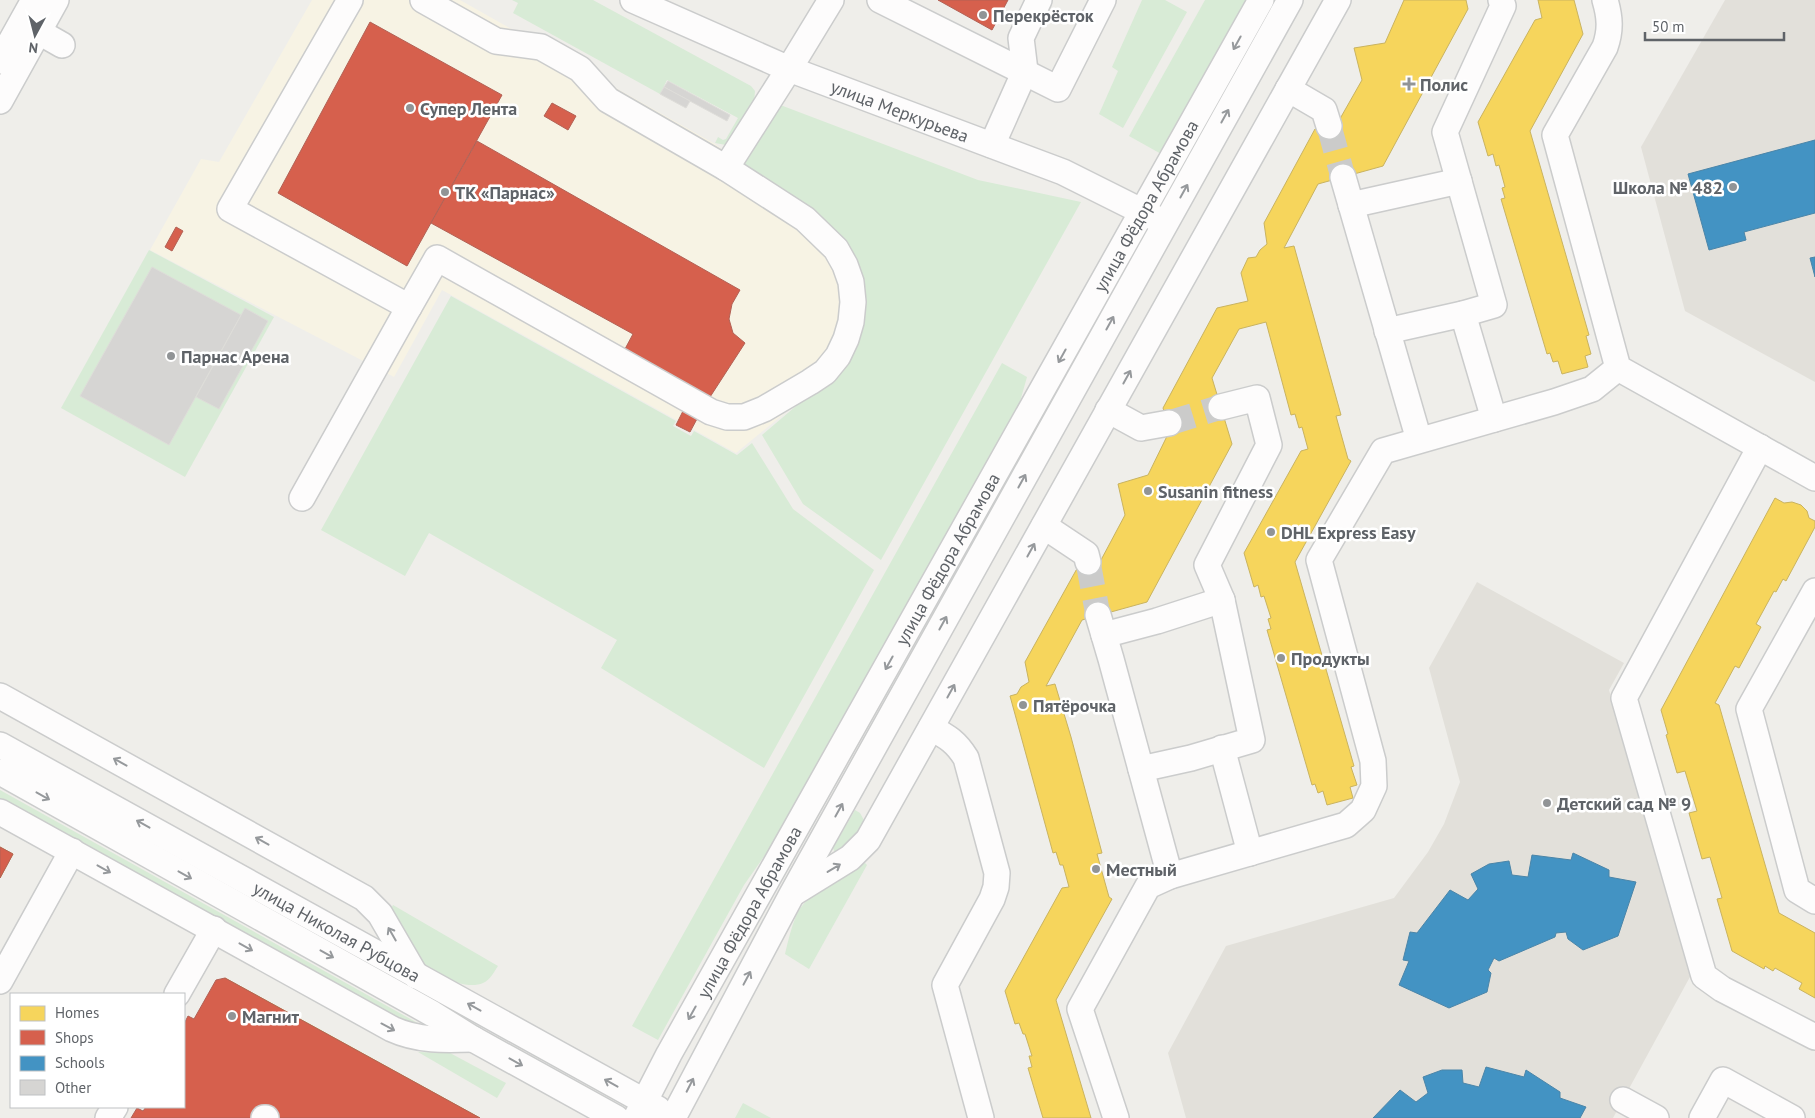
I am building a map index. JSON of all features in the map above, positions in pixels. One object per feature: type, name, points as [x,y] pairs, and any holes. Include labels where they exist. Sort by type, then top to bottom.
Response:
[{"type":"street","points":[[0,101],[30,27],[34,0]]},
{"type":"street","points":[[0,61],[56,0]]},
{"type":"street","points":[[350,0],[230,209],[409,307]]},
{"type":"street","points":[[302,498],[437,258],[711,412],[727,417],[744,417],[764,409],[825,372],[838,356],[851,322],[853,302],[851,282],[836,249],[805,219],[726,168],[608,100],[580,69],[541,47],[496,41],[423,0]]},
{"type":"street","name":"улица Меркурьева","points":[[633,0],[789,69],[1063,172],[1143,211],[1165,224]]},
{"type":"street","points":[[726,168],[831,0]]},
{"type":"street","points":[[880,0],[1058,89],[1103,0]]},
{"type":"street","points":[[992,145],[1025,71],[1021,38],[1039,0]]},
{"type":"street","name":"улица Фёдора Абрамова","points":[[640,1110],[702,994],[1261,0]]},
{"type":"street","name":"улица Фёдора Абрамова","points":[[673,1118],[792,894],[1290,0]]},
{"type":"street","points":[[792,894],[850,858],[868,840],[1338,0]]},
{"type":"street","points":[[1388,331],[1494,305],[1445,132],[1503,6],[1502,0]]},
{"type":"street","points":[[1605,0],[1610,32],[1605,47],[1555,135],[1618,368],[1815,478]]},
{"type":"street","points":[[30,27],[62,45]]},
{"type":"street","points":[[1288,89],[1324,110],[1329,126]]},
{"type":"street","points":[[1343,177],[1419,440]]},
{"type":"street","points":[[1351,205],[1459,181]]},
{"type":"street","points":[[1463,314],[1494,419]]},
{"type":"street","points":[[1116,1118],[1080,1009],[1148,886],[1170,876],[1346,825],[1363,810],[1374,786],[1373,761],[1319,560],[1383,451],[1592,389],[1618,368]]},
{"type":"street","points":[[1141,769],[1191,758],[1252,740],[1222,600],[1206,565],[1269,445],[1257,398],[1221,407]]},
{"type":"street","points":[[1108,410],[1141,428],[1169,423]]},
{"type":"street","points":[[1760,446],[1624,698],[1704,976],[1722,989],[1815,1037]]},
{"type":"street","points":[[1044,526],[1086,554],[1088,562]]},
{"type":"street","points":[[1815,591],[1749,709],[1797,890],[1815,902]]},
{"type":"street","points":[[1170,876],[1101,625],[1157,621],[1222,600]]},
{"type":"street","points":[[0,696],[364,898],[380,914],[416,976]]},
{"type":"street","points":[[931,728],[945,735],[958,745],[966,758],[997,873],[996,887],[992,899],[945,985],[981,1118]]},
{"type":"street","name":"улица Николая Рубцова","points":[[0,745],[416,976],[640,1110],[673,1118]]},
{"type":"street","points":[[1222,748],[1250,853]]},
{"type":"street","name":"улица Николая Рубцова","points":[[0,772],[616,1118]]},
{"type":"street","points":[[0,812],[404,1035],[442,1040],[473,1039]]},
{"type":"street","points":[[0,981],[72,852]]},
{"type":"street","points":[[178,993],[214,929]]},
{"type":"street","points":[[1702,1118],[1723,1080],[1792,1118]]},
{"type":"street","points":[[1622,1100],[1656,1118]]},
{"type":"shaded area","points":[[312,0],[460,0],[715,144],[746,167],[852,257],[836,371],[736,453],[442,290],[394,377],[150,250],[201,159],[219,162]]},
{"type":"shaded area","name":"Школа № 482","points":[[1725,0],[1815,0],[1815,382],[1685,311],[1641,147]]},
{"type":"shaded area","name":"Детский сад № 9","points":[[1477,582],[1624,663],[1609,690],[1691,975],[1613,1118],[1186,1118],[1168,1053],[1226,946],[1394,898],[1428,852],[1444,824],[1460,782],[1429,668]]},
{"type":"green space","points":[[512,0],[593,0],[751,86],[755,91],[754,103],[726,145],[715,143],[718,137],[723,140],[726,139],[738,118],[667,80],[660,94],[513,13],[518,3]]},
{"type":"green space","points":[[1142,0],[1165,0],[1187,12],[1123,128],[1099,114],[1118,71],[1112,67]]},
{"type":"green space","points":[[1205,0],[1249,0],[1163,155],[1129,136]]},
{"type":"green space","points":[[779,106],[978,180],[1081,202],[881,560],[803,504],[762,435],[836,372],[864,297],[743,162]]},
{"type":"green space","name":"Парнас Арена","points":[[149,250],[274,317],[185,477],[61,408]]},
{"type":"green space","points":[[451,296],[676,421],[673,426],[691,436],[694,431],[737,455],[752,443],[793,509],[874,570],[764,768],[601,668],[617,640],[429,533],[405,576],[321,530]]},
{"type":"green space","points":[[1002,363],[1027,377],[1015,419],[800,805],[744,885],[658,1040],[632,1026]]},
{"type":"green space","points":[[0,790],[423,1026],[407,1026],[0,802]]},
{"type":"green space","points":[[855,810],[860,813],[865,822],[849,845],[834,851],[833,848]]},
{"type":"green space","points":[[865,863],[867,865],[809,969],[785,954],[796,916],[808,900],[826,886]]},
{"type":"green space","points":[[393,905],[498,966],[492,976],[483,983],[467,985],[449,980],[432,971],[412,949],[390,910]]},
{"type":"green space","points":[[418,1052],[450,1053],[506,1083],[497,1098]]},
{"type":"green space","points":[[743,1103],[771,1118],[735,1118]]},
{"type":"building: Homes","points":[[1404,0],[1466,0],[1468,9],[1383,166],[1318,184],[1284,248],[1294,246],[1341,415],[1336,416],[1348,459],[1351,461],[1295,562],[1354,766],[1351,767],[1357,785],[1350,787],[1353,798],[1327,805],[1323,791],[1318,793],[1315,784],[1312,785],[1267,630],[1271,629],[1268,619],[1271,618],[1264,596],[1261,597],[1258,585],[1254,587],[1244,553],[1301,451],[1308,449],[1302,427],[1299,428],[1295,414],[1291,415],[1266,322],[1239,329],[1212,378],[1232,444],[1147,602],[1082,620],[1046,686],[1055,684],[1102,853],[1097,854],[1109,897],[1112,899],[1056,1000],[1091,1118],[1043,1118],[1028,1068],[1032,1067],[1029,1056],[1032,1056],[1025,1034],[1023,1034],[1019,1023],[1015,1024],[1005,991],[1062,888],[1069,887],[1063,865],[1060,865],[1056,852],[1053,853],[1010,696],[1017,694],[1021,687],[1029,682],[1025,662],[1079,565],[1101,560],[1125,515],[1118,484],[1148,475],[1170,430],[1163,408],[1217,308],[1248,301],[1241,273],[1248,258],[1256,257],[1267,244],[1264,223],[1315,129],[1337,124],[1362,80],[1354,48],[1385,43]]},
{"type":"building: Homes","points":[[1538,0],[1574,0],[1583,34],[1530,131],[1589,335],[1586,336],[1591,354],[1585,356],[1588,367],[1562,374],[1558,361],[1553,362],[1550,353],[1547,354],[1501,199],[1505,198],[1502,188],[1505,187],[1499,165],[1496,166],[1493,154],[1488,156],[1478,122],[1535,20],[1542,18]]},
{"type":"building: Homes","points":[[1775,498],[1784,503],[1792,502],[1801,505],[1807,511],[1809,518],[1815,521],[1815,527],[1786,581],[1783,579],[1776,592],[1774,591],[1756,624],[1761,627],[1739,668],[1735,666],[1715,703],[1719,705],[1779,913],[1815,933],[1815,998],[1799,989],[1802,983],[1775,968],[1773,971],[1765,966],[1764,969],[1732,951],[1717,899],[1722,898],[1710,857],[1702,859],[1689,813],[1697,811],[1685,771],[1677,773],[1661,710]]},
{"type":"building: Homes","points":[[0,847],[13,854],[0,878]]},
{"type":"building: Homes","points":[[225,978],[480,1118],[415,1118],[403,1112],[399,1118],[342,1118],[297,1093],[314,1063],[253,1029],[204,1118],[148,1118],[153,1108],[185,1108],[185,1051]]},
{"type":"building: Shops","name":"Перекрёсток","points":[[938,0],[1008,0],[992,30]]},
{"type":"building: Shops","points":[[370,22],[502,95],[407,266],[278,193]]},
{"type":"building: Shops","points":[[552,103],[576,116],[568,130],[544,116]]},
{"type":"building: Shops","points":[[477,141],[740,290],[732,304],[729,319],[733,333],[745,343],[710,397],[625,349],[633,334],[431,223]]},
{"type":"building: Shops","points":[[176,227],[183,231],[172,251],[165,247]]},
{"type":"building: Shops","points":[[684,409],[698,417],[690,432],[676,425]]},
{"type":"building: Shops","points":[[0,847],[13,854],[0,878]]},
{"type":"building: Shops","points":[[225,978],[480,1118],[131,1118],[137,1108],[143,1111],[145,1108],[185,1108],[185,1022],[188,1016],[194,1019],[216,980]]},
{"type":"building: Schools","points":[[1815,140],[1815,213],[1744,232],[1746,240],[1709,250],[1688,174]]},
{"type":"building: Schools","points":[[1815,257],[1815,277],[1810,258]]},
{"type":"building: Schools","points":[[1573,853],[1609,870],[1609,877],[1636,882],[1618,936],[1583,950],[1568,939],[1566,932],[1556,933],[1555,937],[1499,961],[1494,958],[1488,970],[1491,973],[1487,992],[1449,1008],[1399,985],[1409,961],[1403,960],[1410,932],[1417,933],[1450,890],[1468,900],[1478,889],[1471,874],[1489,864],[1509,861],[1512,875],[1528,877],[1532,855],[1571,860]]},
{"type":"building: Schools","points":[[1486,1067],[1524,1077],[1526,1070],[1560,1092],[1560,1098],[1586,1107],[1580,1118],[1373,1118],[1400,1090],[1416,1102],[1428,1093],[1423,1077],[1442,1070],[1462,1070],[1463,1083],[1479,1087]]},
{"type":"building: Other","points":[[668,81],[730,115],[727,121],[664,87]]},
{"type":"building: Other","points":[[664,87],[690,101],[686,108],[660,94]]},
{"type":"building: Other","points":[[152,267],[241,315],[169,445],[80,396]]},
{"type":"building: Other","points":[[245,308],[268,321],[219,409],[196,397]]},
{"type":"tunnel","points":[[1329,126],[1343,177]]},
{"type":"tunnel","points":[[1169,423],[1221,407]]},
{"type":"tunnel","points":[[1088,562],[1098,615]]},
{"type":"place","name":"Перекрёсток","points":[[983,15]]},
{"type":"place","name":"Полис","points":[[1409,84]]},
{"type":"place","name":"Супер Лента","points":[[410,108]]},
{"type":"place","name":"Школа № 482","points":[[1733,187]]},
{"type":"place","name":"ТК «Парнас»","points":[[445,192]]},
{"type":"place","name":"Парнас Арена","points":[[171,356]]},
{"type":"place","name":"Susanin fitness","points":[[1148,491]]},
{"type":"place","name":"DHL Express Easy","points":[[1271,532]]},
{"type":"place","name":"Продукты","points":[[1281,658]]},
{"type":"place","name":"Пятёрочка","points":[[1023,705]]},
{"type":"place","name":"Детский сад № 9","points":[[1547,803]]},
{"type":"place","name":"Местный","points":[[1096,869]]},
{"type":"place","name":"Магнит","points":[[232,1016]]}]
